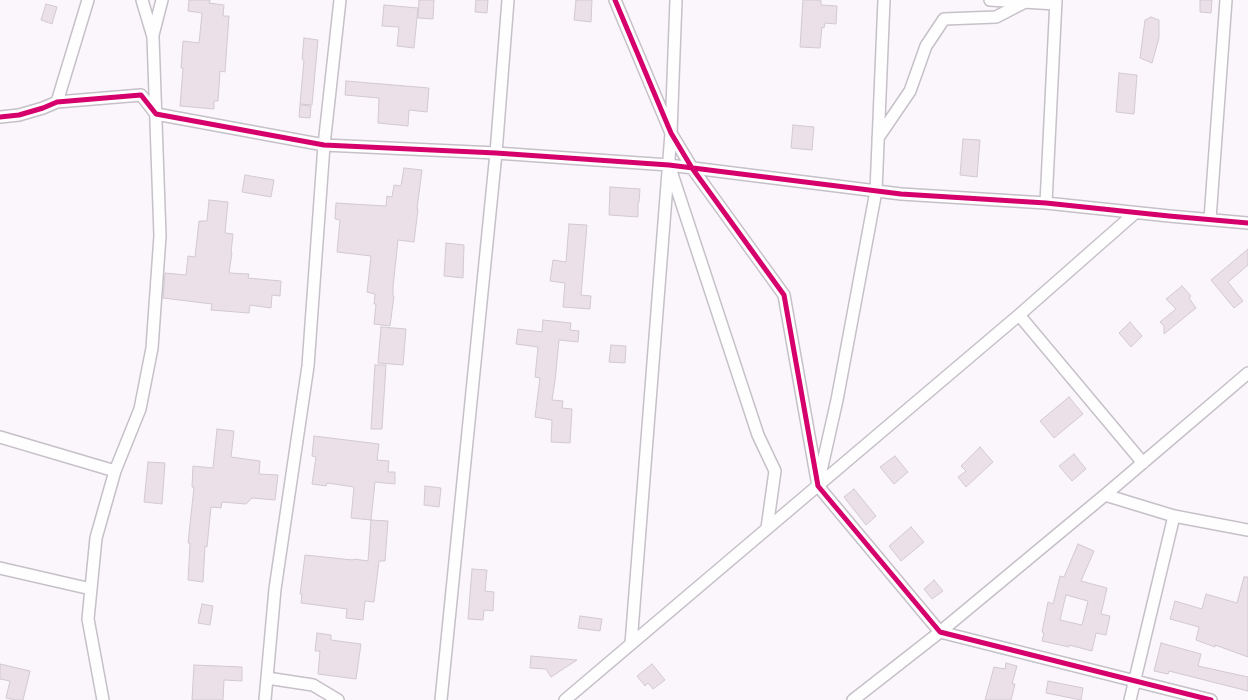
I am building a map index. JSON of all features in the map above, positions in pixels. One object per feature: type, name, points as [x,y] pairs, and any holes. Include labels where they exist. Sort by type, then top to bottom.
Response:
[{"type":"street","points":[[57,102],[88,0]]},
{"type":"street","points":[[103,700],[88,619],[96,538],[115,471],[140,409],[152,348],[160,236],[153,37],[142,0]]},
{"type":"street","points":[[153,37],[162,0]]},
{"type":"street","points":[[265,700],[275,589],[308,366],[324,145],[340,0]]},
{"type":"street","points":[[441,700],[496,153],[508,0]]},
{"type":"street","points":[[615,0],[672,133],[692,168],[784,295],[818,486],[940,632],[1211,700]]},
{"type":"street","points":[[631,644],[672,133],[676,0]]},
{"type":"street","points":[[818,486],[837,400],[876,191],[884,0]]},
{"type":"street","points":[[990,0],[1056,2],[1046,203]]},
{"type":"street","points":[[1210,219],[1226,0]]},
{"type":"street","points":[[878,138],[910,91],[926,46],[944,19],[996,17],[1025,2]]},
{"type":"street","points":[[0,117],[19,115],[57,102],[141,95],[156,114],[324,145],[496,153],[669,165],[900,194],[1046,203],[1135,213],[1248,222]]},
{"type":"street","points":[[669,165],[758,435],[775,471],[767,528]]},
{"type":"street","points":[[565,700],[1019,315],[1135,213]]},
{"type":"street","points":[[1019,315],[1143,463]]},
{"type":"street","points":[[853,700],[940,632],[1248,373]]},
{"type":"street","points":[[0,437],[115,471]]},
{"type":"street","points":[[1105,495],[1174,516],[1248,530]]},
{"type":"street","points":[[1130,700],[1174,516]]},
{"type":"street","points":[[0,568],[91,589]]},
{"type":"street","points":[[267,678],[313,685],[338,700]]},
{"type":"building","points":[[189,0],[210,0],[209,3],[224,5],[223,16],[229,16],[225,72],[220,71],[218,101],[214,101],[214,109],[180,106],[183,41],[199,43],[202,13],[188,11]]},
{"type":"building","points":[[419,0],[434,0],[433,19],[418,18]]},
{"type":"building","points":[[476,0],[488,0],[487,13],[475,12]]},
{"type":"building","points":[[576,0],[592,0],[591,22],[574,20]]},
{"type":"building","points":[[803,0],[821,0],[821,5],[837,6],[836,24],[825,23],[824,28],[822,27],[820,48],[800,47]]},
{"type":"building","points":[[1200,0],[1212,0],[1211,13],[1200,12]]},
{"type":"building","points":[[46,4],[57,7],[52,24],[41,20]]},
{"type":"building","points":[[384,5],[418,8],[414,48],[397,46],[399,27],[382,26]]},
{"type":"building","points":[[1151,17],[1159,20],[1159,38],[1152,63],[1140,58],[1145,20]]},
{"type":"building","points":[[304,38],[318,40],[312,105],[300,104]]},
{"type":"building","points":[[1119,73],[1137,75],[1134,114],[1116,112]]},
{"type":"building","points":[[346,81],[429,88],[427,112],[409,110],[408,126],[378,123],[379,98],[345,95]]},
{"type":"building","points":[[300,105],[311,106],[310,118],[299,117]]},
{"type":"building","points":[[793,125],[814,127],[812,150],[791,148]]},
{"type":"building","points":[[963,139],[980,140],[977,177],[960,175]]},
{"type":"building","points":[[404,168],[422,170],[414,242],[398,240],[390,326],[374,324],[375,294],[367,292],[371,256],[337,252],[340,220],[335,219],[336,203],[386,206],[387,196],[392,197],[394,185],[401,186]]},
{"type":"building","points":[[245,175],[274,180],[271,197],[242,192]]},
{"type":"building","points":[[610,187],[640,189],[638,217],[609,215]]},
{"type":"building","points":[[209,200],[228,202],[225,233],[233,234],[229,273],[249,274],[248,278],[281,281],[280,296],[272,295],[271,308],[250,305],[249,313],[211,310],[212,304],[163,298],[165,273],[186,275],[188,256],[195,257],[199,221],[207,221]]},
{"type":"building","points":[[569,224],[587,225],[581,295],[591,296],[590,309],[563,307],[565,283],[550,281],[553,260],[566,262]]},
{"type":"building","points":[[446,243],[464,245],[463,278],[444,276]]},
{"type":"building","points":[[1248,249],[1248,265],[1228,282],[1243,301],[1234,308],[1211,280]]},
{"type":"building","points":[[1182,286],[1191,296],[1189,298],[1196,308],[1164,334],[1164,326],[1160,322],[1176,309],[1166,299]]},
{"type":"building","points":[[543,320],[571,323],[570,330],[579,331],[578,342],[559,340],[552,400],[563,401],[562,408],[572,409],[570,443],[551,442],[552,420],[535,417],[540,378],[535,377],[538,347],[516,344],[518,329],[542,332]]},
{"type":"building","points":[[1130,322],[1142,336],[1131,347],[1119,333]]},
{"type":"building","points":[[381,327],[406,329],[403,365],[378,363]]},
{"type":"building","points":[[611,345],[626,346],[625,363],[609,362]]},
{"type":"building","points":[[375,365],[386,365],[382,429],[371,429]]},
{"type":"building","points":[[1069,397],[1083,414],[1054,438],[1040,421]]},
{"type":"building","points":[[217,429],[234,431],[231,457],[260,461],[259,474],[278,475],[275,500],[252,498],[246,504],[222,502],[221,508],[211,507],[207,547],[205,546],[203,582],[188,580],[190,543],[188,543],[194,487],[192,487],[193,466],[213,468]]},
{"type":"building","points":[[314,436],[379,444],[377,460],[389,461],[388,472],[395,472],[395,484],[375,482],[371,520],[351,518],[354,487],[327,483],[326,486],[312,484],[316,457],[312,456]]},
{"type":"building","points":[[980,447],[993,462],[966,487],[958,477],[966,471],[961,466]]},
{"type":"building","points":[[1074,454],[1086,469],[1072,481],[1059,466]]},
{"type":"building","points":[[895,456],[908,472],[894,484],[880,467]]},
{"type":"building","points":[[148,462],[165,463],[162,504],[144,502]]},
{"type":"building","points":[[425,486],[441,488],[439,507],[424,505]]},
{"type":"building","points":[[854,489],[876,516],[866,525],[844,497]]},
{"type":"building","points":[[371,520],[388,521],[385,561],[379,561],[374,602],[365,601],[363,620],[346,618],[347,609],[301,603],[302,594],[300,594],[305,555],[368,561]]},
{"type":"building","points":[[911,527],[924,542],[901,561],[889,546]]},
{"type":"building","points":[[1078,544],[1094,551],[1081,581],[1107,588],[1101,614],[1110,616],[1106,635],[1096,633],[1092,651],[1042,641],[1048,602],[1053,604],[1060,576],[1064,577]],"holes":[[[1066,595],[1088,601],[1082,625],[1060,620]]]},
{"type":"building","points":[[472,569],[487,570],[485,591],[494,592],[493,611],[484,610],[483,620],[468,619]]},
{"type":"building","points":[[1244,577],[1248,577],[1248,657],[1196,640],[1199,627],[1170,619],[1175,601],[1202,609],[1206,594],[1237,603]]},
{"type":"building","points":[[934,580],[943,591],[932,599],[924,589]]},
{"type":"building","points":[[202,604],[213,606],[210,625],[198,623]]},
{"type":"building","points":[[580,616],[602,619],[600,631],[578,628]]},
{"type":"building","points":[[317,633],[331,635],[331,640],[361,644],[356,679],[318,674],[320,651],[315,651]]},
{"type":"building","points":[[1161,643],[1201,654],[1198,666],[1248,677],[1248,691],[1169,671],[1168,674],[1154,671]]},
{"type":"building","points":[[531,656],[577,660],[551,677],[546,669],[530,668]]},
{"type":"building","points":[[1006,663],[1017,666],[1012,684],[1015,684],[1011,700],[985,700],[994,667],[1005,669]]},
{"type":"building","points":[[0,664],[30,671],[23,700],[6,698],[10,681],[0,679]]},
{"type":"building","points":[[652,664],[665,680],[653,689],[648,683],[645,686],[637,676]]},
{"type":"building","points":[[194,665],[242,667],[242,681],[224,680],[223,700],[192,700]]},
{"type":"building","points":[[1048,681],[1083,688],[1081,700],[1046,693]]},
{"type":"cycle path","points":[[615,0],[671,133],[692,168],[784,295],[818,486],[940,632],[1211,700]]},
{"type":"cycle path","points":[[0,117],[19,115],[57,102],[141,95],[156,114],[324,145],[496,153],[669,165],[901,194],[1046,203],[1248,223]]}]
